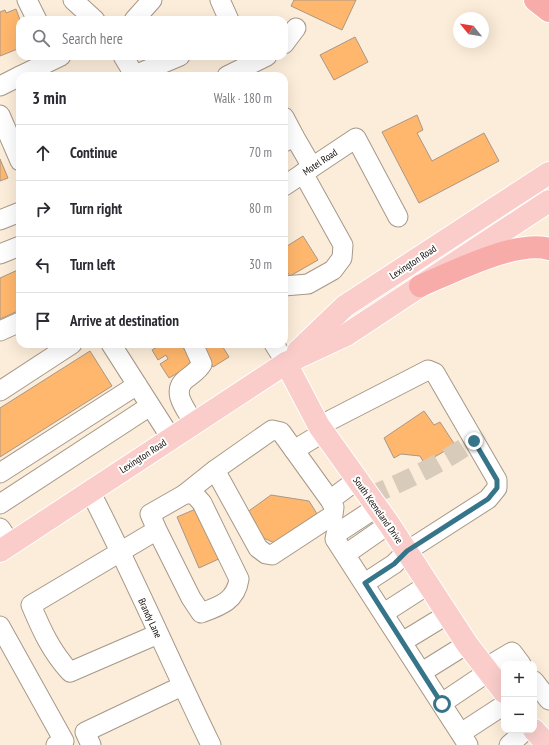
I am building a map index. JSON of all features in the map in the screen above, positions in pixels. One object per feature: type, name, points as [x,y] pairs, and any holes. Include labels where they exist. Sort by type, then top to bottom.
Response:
[{"type":"highway","points":[[535,0],[549,10]]},
{"type":"highway","points":[[420,286],[510,250],[527,246],[549,249]]},
{"type":"main road","name":"Lexington Road","points":[[286,363],[345,306],[549,173]]},
{"type":"main road","name":"Lexington Road","points":[[4,541],[90,491],[286,363],[346,335],[549,202]]},
{"type":"main road","name":"South Keeneland Drive","points":[[286,363],[321,429],[407,551],[468,644],[501,688]]},
{"type":"street","points":[[27,0],[36,16]]},
{"type":"street","points":[[74,0],[91,16]]},
{"type":"street","points":[[138,16],[152,0]]},
{"type":"street","points":[[220,0],[227,16]]},
{"type":"street","points":[[288,39],[296,28]]},
{"type":"street","points":[[28,72],[53,60]]},
{"type":"street","points":[[126,60],[133,72]]},
{"type":"street","points":[[139,72],[156,60]]},
{"type":"street","points":[[235,72],[259,60]]},
{"type":"street","points":[[0,86],[16,78]]},
{"type":"street","points":[[0,115],[16,152]]},
{"type":"street","name":"Motel Road","points":[[288,183],[356,138],[398,217]]},
{"type":"street","points":[[288,285],[308,284],[333,270],[342,258],[343,245],[308,170],[289,139]]},
{"type":"street","points":[[0,220],[16,214]]},
{"type":"street","points":[[0,254],[16,248]]},
{"type":"street","points":[[0,331],[16,324]]},
{"type":"street","points":[[0,391],[66,348]]},
{"type":"street","points":[[114,348],[171,438]]},
{"type":"street","points":[[194,423],[178,395],[179,387],[185,380],[199,370],[202,364],[195,348]]},
{"type":"street","points":[[277,348],[286,363]]},
{"type":"street","points":[[294,450],[321,429],[428,370],[435,373],[497,480],[497,488],[488,499],[407,551],[394,564],[365,583]]},
{"type":"street","points":[[0,473],[137,385]]},
{"type":"street","points":[[0,504],[150,406]]},
{"type":"street","points":[[185,494],[194,494],[202,503],[240,579],[238,588],[233,597],[225,604],[201,613],[191,598],[156,530],[150,514],[185,494],[214,470],[272,430],[281,432],[330,500],[334,507],[333,514],[272,555],[266,554],[258,548],[214,470]]},
{"type":"street","points":[[330,500],[357,480]]},
{"type":"street","name":"Brandy Lane","points":[[90,491],[120,551],[210,745]]},
{"type":"street","points":[[383,516],[336,534],[335,539],[465,739],[501,708]]},
{"type":"street","points":[[156,530],[31,605],[44,635],[56,655],[70,672],[158,634]]},
{"type":"street","points":[[384,614],[429,584]]},
{"type":"street","points":[[402,642],[448,614]]},
{"type":"street","points":[[0,626],[60,743],[88,739],[182,686]]},
{"type":"street","points":[[422,672],[468,644]]},
{"type":"street","points":[[442,704],[487,670],[517,658]]},
{"type":"street","points":[[537,685],[549,700]]},
{"type":"street","points":[[509,745],[523,733]]},
{"type":"building","points":[[294,0],[356,0],[342,30],[291,6]]},
{"type":"building","points":[[16,9],[19,16],[16,16],[16,50],[0,56],[0,12],[5,10],[6,13]]},
{"type":"building","points":[[355,37],[368,62],[334,80],[320,55]]},
{"type":"building","points":[[417,115],[423,130],[417,133],[432,161],[484,133],[499,161],[419,203],[382,132]]},
{"type":"building","points":[[0,159],[8,178],[0,181]]},
{"type":"building","points":[[303,236],[318,260],[290,276],[288,273],[288,245]]},
{"type":"building","points":[[16,271],[16,312],[0,319],[0,278]]},
{"type":"building","points":[[155,348],[183,348],[193,364],[169,378],[160,364],[168,359],[166,355],[158,360],[152,350]]},
{"type":"building","points":[[201,348],[223,348],[229,357],[213,367]]},
{"type":"building","points":[[90,351],[112,386],[0,457],[0,408]]},
{"type":"building","points":[[424,411],[434,425],[440,422],[455,445],[424,463],[420,456],[401,454],[394,458],[384,438]]},
{"type":"building","points":[[271,495],[309,501],[319,517],[277,544],[259,536],[246,513]]},
{"type":"building","points":[[198,508],[223,557],[199,568],[177,517]]},
{"type":"tunnel","points":[[369,496],[423,471],[474,441]]},
{"type":"route","points":[[442,704],[365,583],[394,564],[407,551],[488,499],[497,488],[497,480],[474,441]]}]
